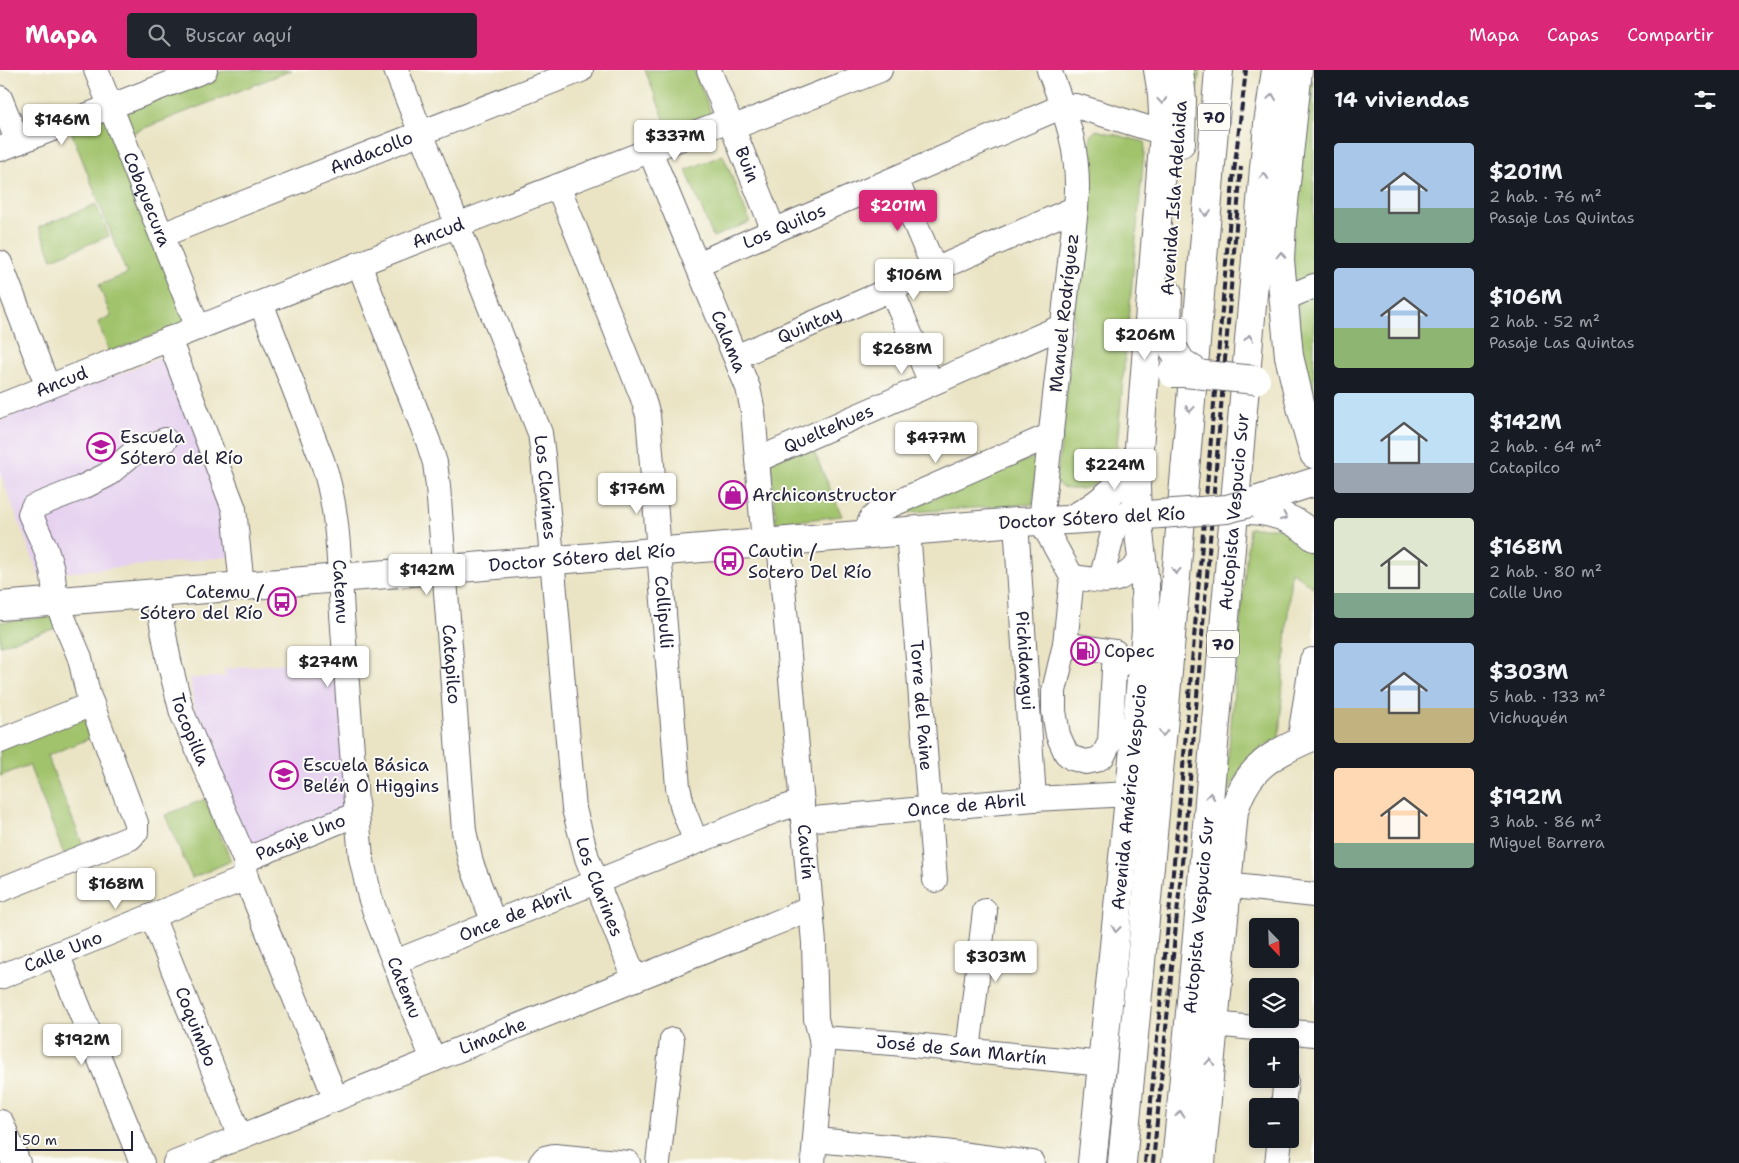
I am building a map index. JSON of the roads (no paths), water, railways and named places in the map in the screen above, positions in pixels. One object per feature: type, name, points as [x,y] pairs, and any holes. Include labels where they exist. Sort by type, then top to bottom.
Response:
[{"type":"main road","name":"Avenida Américo Vespucio","points":[[1092,1163],[1146,631],[1145,584],[1138,516],[1137,465],[1164,132],[1162,94],[1158,70]]},
{"type":"main road","name":"Avenida Isla Adelaida","points":[[1179,70],[1182,100],[1181,149],[1166,319],[1173,362],[1181,362],[1199,374],[1256,380],[1305,393]]},
{"type":"main road","name":"70","points":[[1122,1163],[1166,697],[1219,70]]},
{"type":"main road","points":[[1296,71],[1280,260],[1289,356],[1305,393],[1314,454]]},
{"type":"main road","name":"Autopista Vespucio Sur","points":[[1176,1163],[1268,124],[1296,71]]},
{"type":"main road","points":[[1143,389],[1173,362]]},
{"type":"main road","points":[[1042,521],[1094,507],[1117,488],[1137,465]]},
{"type":"main road","name":"Doctor Sótero del Río","points":[[0,606],[908,530],[1138,516],[1242,507],[1314,482]]},
{"type":"main road","points":[[1242,507],[1270,512],[1287,518],[1314,537]]},
{"type":"main road","points":[[1201,1163],[1233,816],[1240,792],[1255,770],[1264,761],[1286,747],[1306,739]]},
{"type":"main road","points":[[0,1124],[16,1163]]},
{"type":"street","name":"Cobquecura","points":[[96,70],[198,328]]},
{"type":"street","points":[[0,98],[9,146],[205,70]]},
{"type":"street","name":"Los Clarines","points":[[396,70],[540,433],[544,456],[574,809],[584,850],[635,979]]},
{"type":"street","name":"Andacollo","points":[[162,235],[581,70]]},
{"type":"street","name":"Buin","points":[[709,70],[774,231]]},
{"type":"street","name":"Ancud","points":[[0,406],[718,124],[742,124],[827,80],[880,70]]},
{"type":"street","name":"Manuel Rodríguez","points":[[1042,521],[1078,176],[1074,142],[1049,70]]},
{"type":"street","points":[[1063,106],[1076,106],[1164,132]]},
{"type":"street","name":"Los Quilos","points":[[697,264],[1063,106]]},
{"type":"street","name":"Calama","points":[[650,151],[736,357],[751,398],[757,460],[772,542]]},
{"type":"street","points":[[896,179],[935,270]]},
{"type":"street","name":"Collipulli","points":[[558,186],[646,405],[650,425],[678,786],[683,809],[696,842]]},
{"type":"street","name":"Quintay","points":[[736,357],[1076,208]]},
{"type":"street","points":[[0,263],[48,387]]},
{"type":"street","name":"Catapilco","points":[[359,264],[432,452],[438,486],[464,831],[471,863],[494,923]]},
{"type":"street","points":[[1283,299],[1314,286]]},
{"type":"street","points":[[891,290],[932,383]]},
{"type":"street","name":"Catemu","points":[[261,303],[326,473],[334,511],[360,857],[364,875],[374,911],[433,1060]]},
{"type":"street","name":"Queltehues","points":[[757,460],[1063,326]]},
{"type":"street","points":[[169,339],[234,509],[242,586]]},
{"type":"street","points":[[865,534],[871,519],[882,509],[1051,435]]},
{"type":"street","points":[[1,885],[130,838],[136,832],[136,823],[86,689],[80,658],[56,601],[50,562],[45,547],[30,514],[33,507],[81,488],[107,474],[132,454],[165,440]]},
{"type":"street","points":[[1107,581],[1138,516]]},
{"type":"street","points":[[1042,521],[1072,578],[1065,644],[1056,682],[1054,700],[1058,735],[1062,746],[1072,758],[1079,761],[1091,762],[1100,758],[1105,753],[1110,742],[1115,652]]},
{"type":"street","name":"Pichidangui","points":[[1034,800],[1042,521]]},
{"type":"street","name":"Torre del Paine","points":[[908,530],[935,880]]},
{"type":"street","name":"Cautín","points":[[772,542],[803,811],[814,943],[816,1019],[821,1038],[816,1140],[813,1163]]},
{"type":"street","points":[[1072,578],[1107,581],[1124,577],[1143,558]]},
{"type":"street","name":"Tocopilla","points":[[156,593],[169,661],[182,712],[336,1099]]},
{"type":"street","points":[[1065,644],[1115,652],[1141,680]]},
{"type":"street","points":[[1306,739],[1312,660]]},
{"type":"street","points":[[0,741],[92,704]]},
{"type":"street","points":[[1110,736],[1134,757]]},
{"type":"street","name":"Once de Abril","points":[[394,962],[696,842],[803,811],[930,809],[1130,794]]},
{"type":"street","name":"Pasaje Uno","points":[[246,869],[357,814]]},
{"type":"street","name":"Calle Uno","points":[[0,977],[152,916],[246,869]]},
{"type":"street","points":[[1226,885],[1314,895]]},
{"type":"street","name":"Limache","points":[[175,1163],[784,920],[811,907]]},
{"type":"street","points":[[968,1051],[985,911]]},
{"type":"street","name":"Coquimbo","points":[[152,916],[240,1137]]},
{"type":"street","points":[[57,954],[142,1163]]},
{"type":"street","points":[[1214,1024],[1298,1037]]},
{"type":"street","name":"José de San Martín","points":[[821,1038],[1103,1064]]},
{"type":"street","points":[[658,1163],[672,1040]]},
{"type":"street","points":[[816,1140],[944,1158],[1032,1163]]},
{"type":"street","points":[[1277,1163],[1279,1148]]},
{"type":"street","points":[[543,1160],[554,1156],[628,1163]]},
{"type":"railway","points":[[1145,1163],[1182,779],[1233,181],[1246,70]]},
{"type":"railway","points":[[1153,1163],[1190,780],[1241,167]]},
{"type":"place","name":"Escuela Sótero del Río","points":[[101,447]]},
{"type":"place","name":"Archiconstructor","points":[[733,495]]},
{"type":"place","name":"Cautin / Sotero Del Río","points":[[729,561]]},
{"type":"place","name":"Catemu / Sótero del Río","points":[[282,602]]},
{"type":"place","name":"Copec","points":[[1085,651]]},
{"type":"place","name":"Escuela Básica Belén O Higgins","points":[[284,775]]}]
